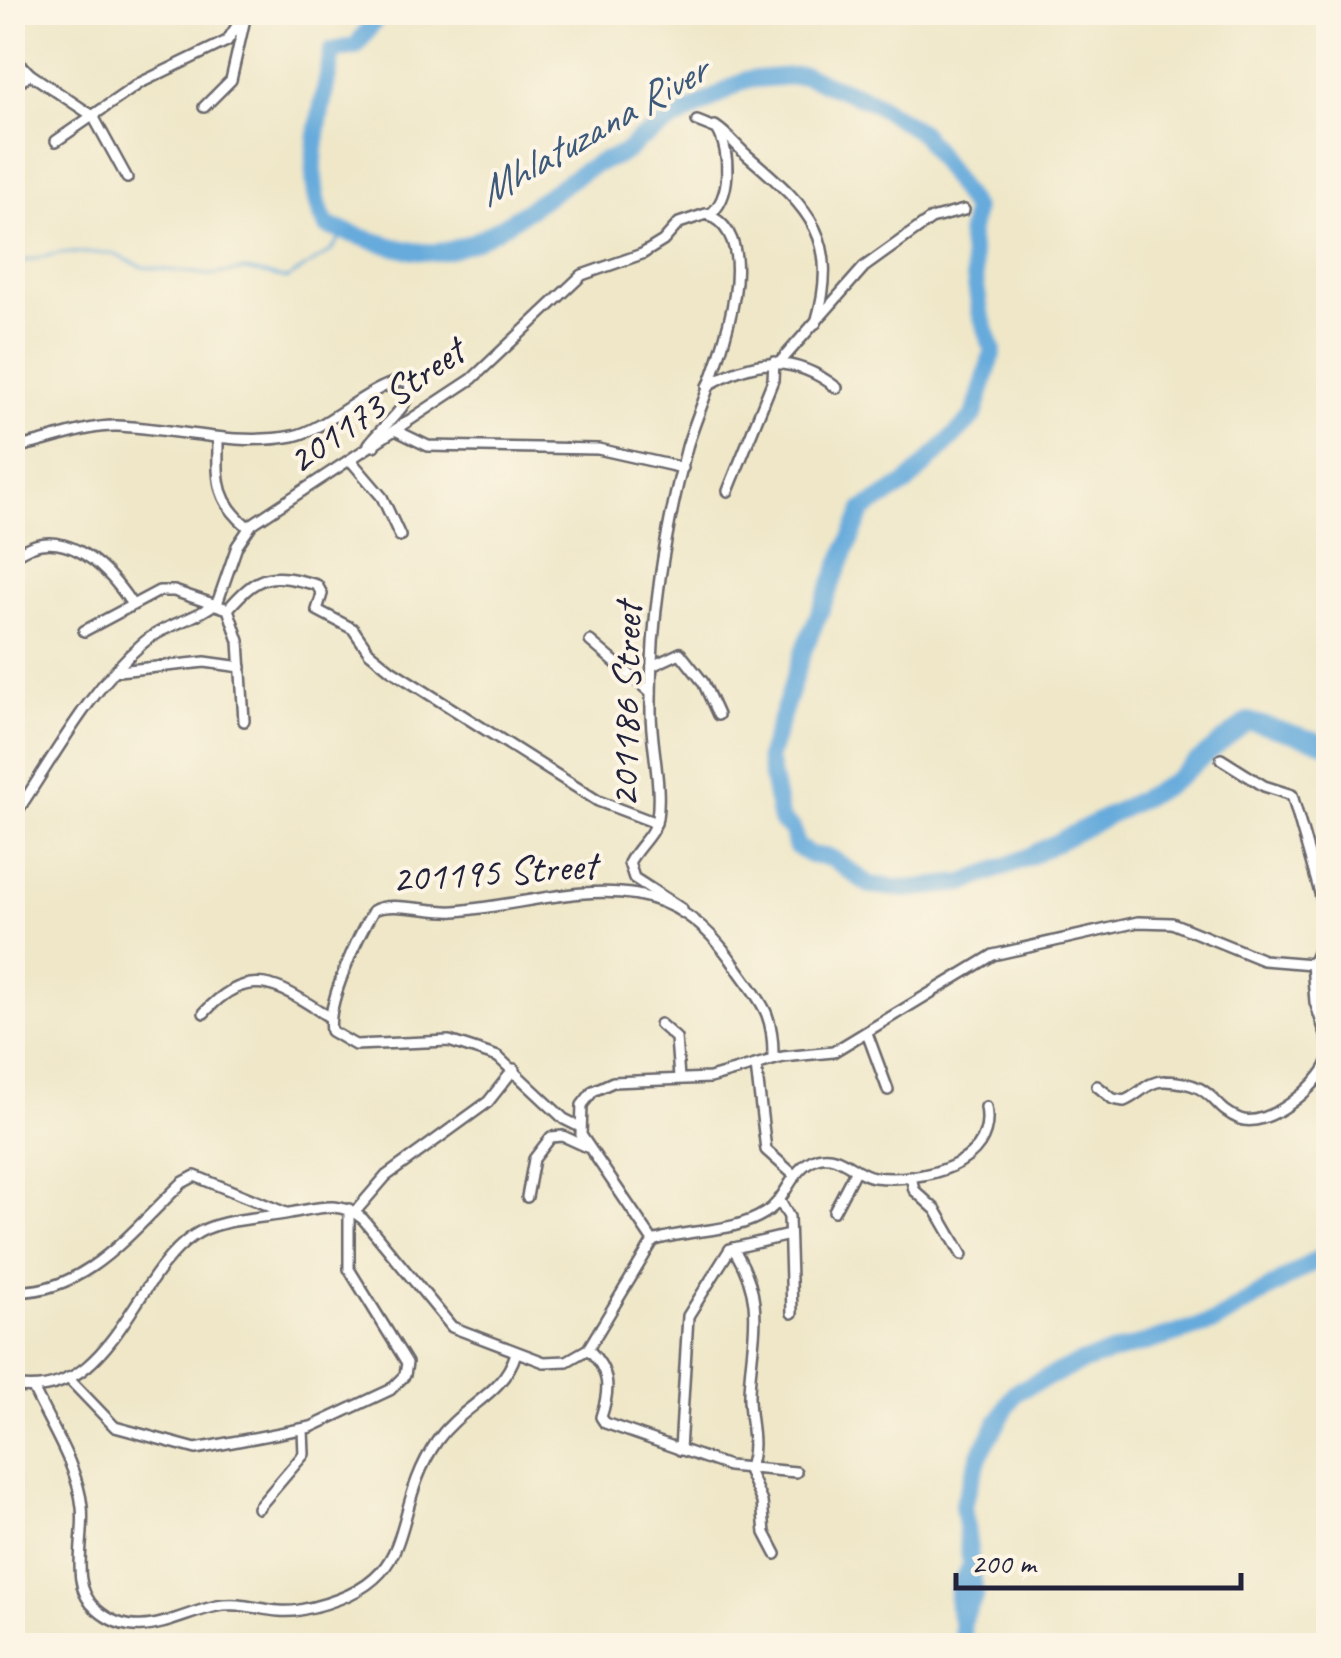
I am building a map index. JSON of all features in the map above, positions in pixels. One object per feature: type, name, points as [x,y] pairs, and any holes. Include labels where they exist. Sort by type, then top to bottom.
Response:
[{"type":"street","points":[[12,20],[18,12]]},
{"type":"street","points":[[204,107],[231,80],[245,16]]},
{"type":"street","points":[[56,141],[140,83],[216,47],[245,16]]},
{"type":"street","points":[[12,55],[30,74],[93,116],[127,178]]},
{"type":"street","points":[[12,88],[30,74]]},
{"type":"street","points":[[697,121],[714,126],[782,183],[822,245],[827,276],[816,323]]},
{"type":"street","points":[[709,215],[722,197],[727,155],[714,126]]},
{"type":"street","points":[[728,491],[778,362],[850,280],[877,256],[931,219],[964,210]]},
{"type":"street","name":"201186 Street","points":[[682,909],[634,878],[630,868],[632,857],[656,823],[651,693],[659,564],[707,386],[731,320],[736,269],[731,240],[709,215]]},
{"type":"street","name":"201173 Street","points":[[248,527],[352,462],[472,379],[582,274],[654,247],[690,216],[709,215]]},
{"type":"street","points":[[707,386],[749,366],[778,362],[799,365],[837,388]]},
{"type":"street","points":[[12,448],[110,426],[218,438],[297,435],[335,419],[390,384],[409,381],[406,401],[374,436],[369,444],[374,446]]},
{"type":"street","points":[[397,432],[428,446],[629,454],[683,468]]},
{"type":"street","points":[[12,819],[115,671],[151,636],[212,606],[222,594],[237,546],[248,527],[224,503],[215,465],[218,438]]},
{"type":"street","points":[[352,462],[382,497],[400,536]]},
{"type":"street","points":[[12,558],[34,546],[81,552],[99,561],[131,603]]},
{"type":"street","points":[[228,609],[249,584],[270,577],[317,585],[322,594],[317,610],[350,626],[380,662],[426,690],[439,704],[492,732],[598,801],[656,823]]},
{"type":"street","points":[[84,631],[131,603],[166,590],[228,609]]},
{"type":"street","points":[[228,609],[236,624],[244,722]]},
{"type":"street","points":[[590,641],[651,693]]},
{"type":"street","points":[[652,666],[680,653],[703,682],[718,715]]},
{"type":"street","points":[[115,671],[205,662],[242,667]]},
{"type":"street","points":[[1221,759],[1264,786],[1292,795],[1327,924],[1312,964],[1315,1002],[1328,1041]]},
{"type":"street","name":"201195 Street","points":[[329,1017],[369,919],[383,905],[450,912],[582,891],[631,894],[682,909],[711,930],[765,1004],[773,1031],[773,1060]]},
{"type":"street","points":[[578,1126],[582,1105],[604,1085],[726,1075],[773,1060],[832,1052],[993,955],[1138,922],[1172,923],[1262,960],[1312,964]]},
{"type":"street","points":[[204,1014],[232,988],[258,982],[276,986],[329,1017],[331,1031],[345,1043],[449,1041],[498,1057],[564,1119],[578,1126],[653,1241]]},
{"type":"street","points":[[660,1024],[676,1038],[679,1078]]},
{"type":"street","points":[[868,1033],[888,1090]]},
{"type":"street","points":[[1098,1086],[1113,1099],[1124,1101],[1159,1080],[1197,1086],[1235,1116],[1249,1120],[1288,1106],[1316,1082],[1328,1062]]},
{"type":"street","points":[[756,1066],[766,1150],[794,1174]]},
{"type":"street","points":[[68,1378],[115,1427],[161,1442],[209,1448],[276,1430],[302,1430],[390,1390],[407,1369],[406,1358],[349,1268],[352,1210],[386,1176],[488,1102],[514,1069]]},
{"type":"street","points":[[12,1386],[33,1388],[68,1378],[107,1346],[192,1236],[227,1224],[328,1206],[352,1210],[446,1322],[461,1332],[516,1353],[558,1362],[588,1349],[653,1241],[744,1222],[780,1201],[794,1174],[815,1159],[828,1157],[874,1177],[911,1176],[946,1169],[975,1152],[985,1137],[986,1107]]},
{"type":"street","points":[[527,1197],[534,1159],[551,1137],[564,1136],[589,1148]]},
{"type":"street","points":[[834,1210],[855,1170]]},
{"type":"street","points":[[12,1291],[42,1291],[108,1255],[182,1183],[195,1176],[289,1214]]},
{"type":"street","points":[[911,1176],[914,1190],[936,1210],[962,1255]]},
{"type":"street","points":[[780,1201],[789,1217],[792,1313]]},
{"type":"street","points":[[680,1450],[688,1316],[733,1248],[789,1235]]},
{"type":"street","points":[[733,1248],[749,1282],[757,1328],[749,1396],[755,1446],[748,1470],[762,1502],[766,1536],[776,1554]]},
{"type":"street","points":[[588,1349],[608,1379],[603,1422],[748,1470],[796,1472]]},
{"type":"street","points":[[33,1388],[79,1490],[83,1523],[80,1580],[85,1596],[97,1610],[119,1623],[152,1627],[225,1604],[297,1610],[343,1598],[363,1585],[398,1549],[418,1483],[436,1442],[464,1412],[504,1382],[516,1353]]},
{"type":"street","points":[[258,1508],[304,1454],[307,1444],[302,1430]]},
{"type":"waterway","name":"Mhlatuzana River","points":[[381,12],[356,46],[332,51],[314,163],[319,206],[327,226],[412,250],[438,252],[458,248],[498,229],[592,166],[621,154],[745,80],[804,75],[871,101],[923,134],[974,210],[969,236],[980,312],[993,351],[974,416],[907,483],[863,510],[804,649],[768,758],[781,821],[793,830],[796,846],[810,855],[831,858],[870,885],[907,889],[964,883],[1028,857],[1168,785],[1248,721],[1328,744]]},
{"type":"waterway","points":[[12,264],[60,253],[111,253],[143,267],[210,275],[246,270],[287,279],[331,251],[345,231]]},
{"type":"waterway","name":"Mhlatuzana River","points":[[963,1646],[962,1622],[975,1595],[963,1505],[980,1454],[1015,1392],[1082,1362],[1215,1322],[1328,1253]]},
{"type":"waterway","name":"Mhlatuzana River","points":[[962,1622],[958,1595],[968,1570]]}]
